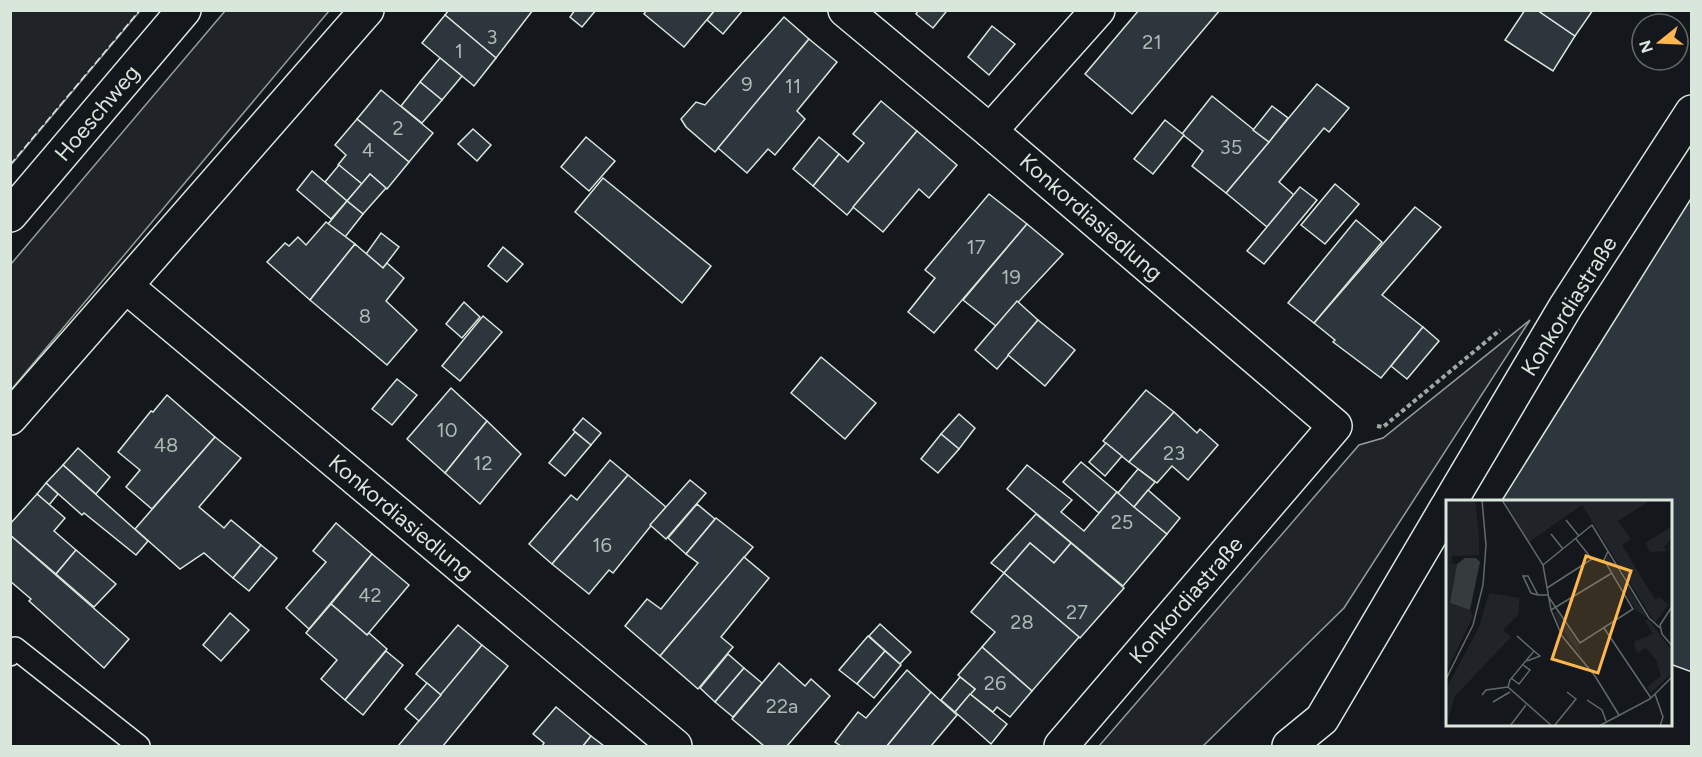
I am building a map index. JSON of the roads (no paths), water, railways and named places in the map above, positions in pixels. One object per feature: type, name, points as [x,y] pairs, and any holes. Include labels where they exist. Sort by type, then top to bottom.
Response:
[{"type":"street","name":"Hoeschweg","points":[[10,215],[184,10]]},
{"type":"street","points":[[10,418],[367,10]]},
{"type":"street","name":"Konkordiasiedlung","points":[[845,10],[990,130],[1335,426]]},
{"type":"street","points":[[990,130],[1098,10]]},
{"type":"street","name":"Konkordiastraße","points":[[1451,500],[1566,306],[1692,112]]},
{"type":"street","name":"Konkordiasiedlung","points":[[127,287],[675,747]]},
{"type":"street","name":"Konkordiastraße","points":[[1061,747],[1335,426]]},
{"type":"street","points":[[1289,747],[1322,719],[1446,509]]},
{"type":"lane","points":[[10,655],[15,648],[139,747]]}]
